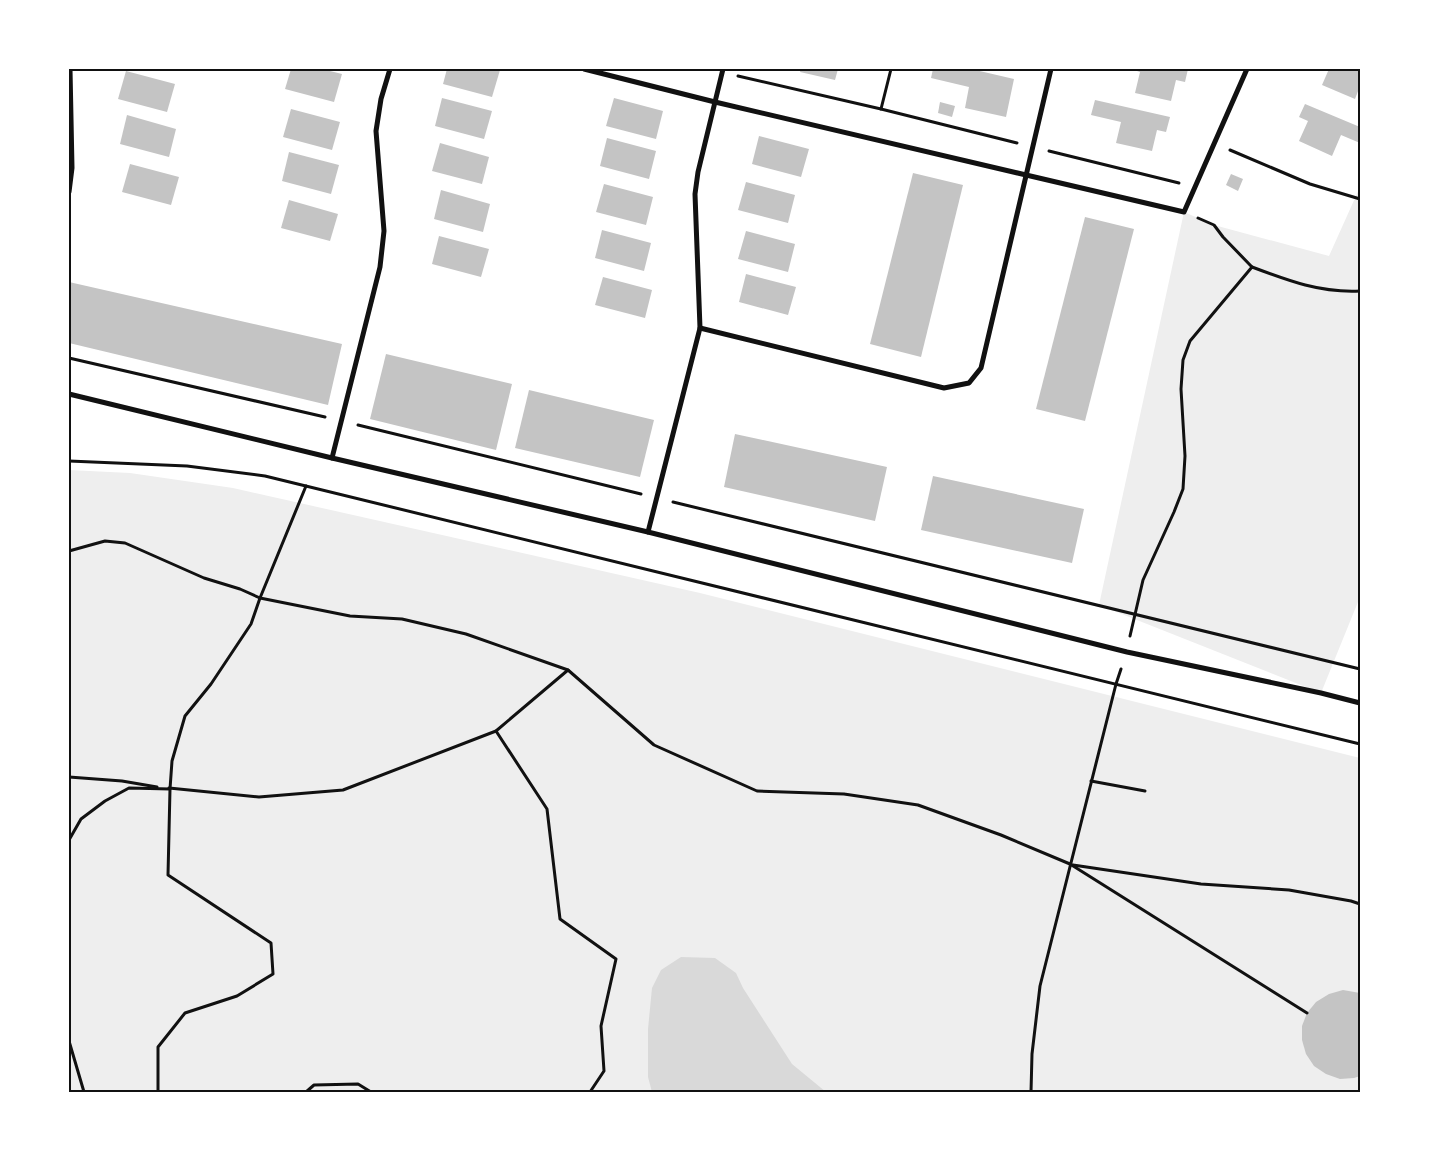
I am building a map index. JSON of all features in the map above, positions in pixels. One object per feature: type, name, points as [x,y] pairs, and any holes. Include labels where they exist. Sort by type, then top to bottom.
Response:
[{"type":"street","points":[[69,192],[72,168],[70,69]]},
{"type":"street","points":[[332,458],[380,267],[384,231],[376,131],[381,99],[390,69]]},
{"type":"street","points":[[584,69],[715,102],[1184,212],[1247,69]]},
{"type":"street","points":[[700,328],[944,388],[970,383],[981,368],[1051,69]]},
{"type":"street","points":[[648,532],[700,328],[695,194],[698,172],[722,71]]},
{"type":"street","points":[[69,394],[648,532],[1127,652],[1360,703]]},
{"type":"path","points":[[881,109],[891,69]]},
{"type":"path","points":[[722,71],[1195,187]]},
{"type":"path","points":[[1215,143],[1310,184],[1360,199]]},
{"type":"path","points":[[1184,212],[1214,225],[1252,267],[1312,288],[1346,292],[1360,291]]},
{"type":"path","points":[[1127,652],[1143,580],[1183,489],[1185,456],[1181,389],[1182,360],[1190,341],[1252,267]]},
{"type":"path","points":[[69,358],[342,421],[1360,669]]},
{"type":"path","points":[[69,461],[187,466],[265,476],[1360,744]]},
{"type":"path","points":[[158,1092],[158,1047],[185,1013],[238,996],[273,974],[271,943],[168,875],[170,789],[172,761],[185,716],[211,684],[251,624],[306,486]]},
{"type":"path","points":[[69,551],[106,541],[125,543],[204,578],[240,588],[260,598],[350,616],[402,619],[457,632],[568,670],[654,744],[757,791],[844,794],[918,805],[1002,835],[1070,864],[1307,1013]]},
{"type":"path","points":[[69,840],[81,819],[105,801],[129,788],[170,789],[258,798],[343,790],[496,731],[568,670]]},
{"type":"path","points":[[1031,1092],[1032,1054],[1040,986],[1116,684]]},
{"type":"path","points":[[496,731],[546,809],[560,919],[616,960],[601,1026],[604,1071],[590,1092]]},
{"type":"path","points":[[69,777],[122,780],[170,789]]},
{"type":"path","points":[[1091,781],[1145,791]]},
{"type":"path","points":[[1070,864],[1201,884],[1289,890],[1360,904]]},
{"type":"path","points":[[69,1041],[84,1092]]},
{"type":"path","points":[[306,1092],[314,1085],[358,1084],[371,1092]]},
{"type":"shaded area","points":[[1360,187],[1360,597],[1321,693],[1099,605],[1184,212],[1214,225],[1329,256]]},
{"type":"shaded area","points":[[69,470],[130,473],[233,488],[700,593],[1360,758],[1360,1092],[69,1092]]},
{"type":"shaded area","points":[[681,957],[715,958],[736,973],[743,988],[792,1064],[826,1092],[652,1092],[648,1077],[648,1029],[652,988],[661,970]]},
{"type":"building","points":[[291,69],[322,69],[342,74],[334,102],[285,89]]},
{"type":"building","points":[[447,69],[500,70],[492,97],[443,84]]},
{"type":"building","points":[[801,69],[838,69],[835,80],[800,72]]},
{"type":"building","points":[[933,69],[971,69],[1014,79],[1006,117],[965,108],[969,87],[931,78]]},
{"type":"building","points":[[1131,69],[1188,69],[1185,82],[1176,80],[1171,101],[1135,93],[1140,72]]},
{"type":"building","points":[[1329,69],[1360,69],[1360,86],[1355,99],[1322,85]]},
{"type":"building","points":[[126,71],[175,84],[167,112],[118,99]]},
{"type":"building","points":[[442,98],[492,111],[484,139],[435,126]]},
{"type":"building","points":[[614,98],[663,111],[656,139],[606,126]]},
{"type":"building","points":[[1095,100],[1170,117],[1166,132],[1157,130],[1152,151],[1116,143],[1121,122],[1091,115]]},
{"type":"building","points":[[940,102],[955,106],[952,117],[938,113]]},
{"type":"building","points":[[1305,104],[1360,127],[1360,143],[1341,135],[1332,156],[1299,141],[1308,121],[1299,117]]},
{"type":"building","points":[[291,109],[340,122],[332,150],[283,137]]},
{"type":"building","points":[[127,115],[176,129],[169,157],[120,144]]},
{"type":"building","points":[[759,136],[809,149],[801,177],[752,164]]},
{"type":"building","points":[[607,138],[656,151],[649,179],[600,166]]},
{"type":"building","points":[[440,143],[489,157],[482,184],[432,171]]},
{"type":"building","points":[[289,152],[339,165],[331,194],[282,181]]},
{"type":"building","points":[[130,164],[179,177],[171,205],[122,192]]},
{"type":"building","points":[[913,173],[963,185],[921,357],[870,344]]},
{"type":"building","points":[[1231,174],[1243,179],[1238,191],[1226,185]]},
{"type":"building","points":[[746,182],[795,195],[788,223],[738,210]]},
{"type":"building","points":[[604,184],[653,197],[646,225],[596,212]]},
{"type":"building","points":[[441,190],[490,204],[483,232],[434,219]]},
{"type":"building","points":[[289,200],[338,214],[330,241],[281,228]]},
{"type":"building","points":[[1085,217],[1134,229],[1085,421],[1036,409]]},
{"type":"building","points":[[602,230],[651,243],[644,271],[595,258]]},
{"type":"building","points":[[746,231],[795,244],[788,272],[738,259]]},
{"type":"building","points":[[439,236],[489,249],[481,277],[432,264]]},
{"type":"building","points":[[746,274],[796,287],[788,315],[739,302]]},
{"type":"building","points":[[603,277],[652,290],[645,318],[595,305]]},
{"type":"building","points":[[69,282],[342,344],[328,405],[69,343]]},
{"type":"building","points":[[386,354],[512,384],[496,450],[370,419]]},
{"type":"building","points":[[529,390],[654,420],[640,477],[515,448]]},
{"type":"building","points":[[735,434],[887,467],[875,521],[724,487]]},
{"type":"building","points":[[933,476],[1084,509],[1072,563],[921,530]]},
{"type":"building","points":[[1343,990],[1360,993],[1360,1076],[1340,1079],[1326,1074],[1314,1066],[1306,1054],[1302,1040],[1302,1026],[1307,1013],[1316,1002],[1329,994]]}]
